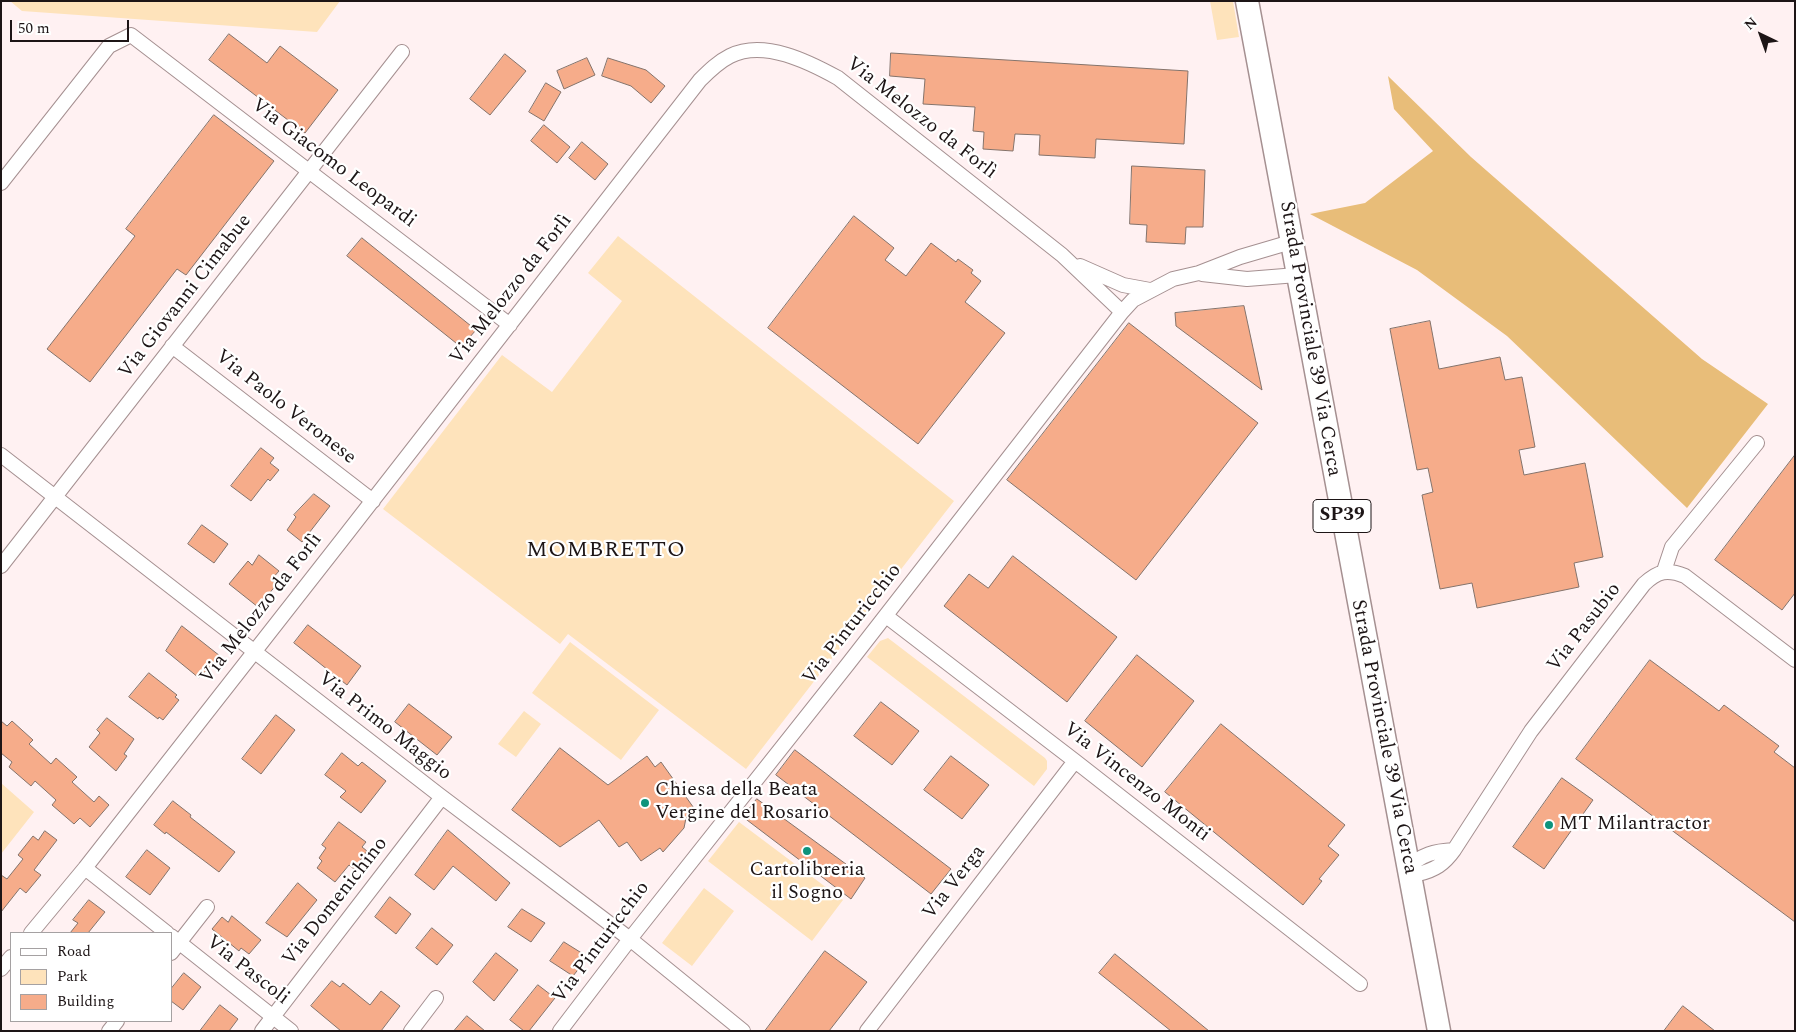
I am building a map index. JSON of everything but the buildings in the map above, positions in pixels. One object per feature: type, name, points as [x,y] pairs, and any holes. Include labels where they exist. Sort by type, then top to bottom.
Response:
[{"type":"main road","name":"Strada Provinciale 39 Via Cerca","points":[[1247,1],[1439,1031]]},
{"type":"street","name":"Via Giacomo Leopardi","points":[[1,183],[109,46],[131,35],[510,325]]},
{"type":"street","name":"Via Melozzo da Forlì","points":[[32,932],[85,868],[373,501],[700,80],[717,64],[733,55],[756,50],[783,54],[811,63],[838,78],[1062,255],[1122,312]]},
{"type":"street","name":"Via Giovanni Cimabue","points":[[1,566],[402,52]]},
{"type":"street","points":[[1199,274],[1240,256],[1291,242]]},
{"type":"street","points":[[1062,255],[1098,275],[1123,285],[1150,290]]},
{"type":"street","points":[[1199,274],[1247,279],[1297,276]]},
{"type":"street","name":"Via Pinturicchio","points":[[560,1031],[630,939],[886,616],[1122,312],[1134,300],[1150,290],[1173,279],[1199,274]]},
{"type":"street","name":"Via Paolo Veronese","points":[[172,346],[373,501]]},
{"type":"street","points":[[1757,442],[1672,547],[1664,571],[1685,576],[1795,660]]},
{"type":"street","name":"Via Primo Maggio","points":[[1,455],[442,797],[630,939],[743,1031]]},
{"type":"street","name":"Via Pasubio","points":[[1408,868],[1418,858],[1438,851],[1454,850],[1531,731],[1644,584],[1654,575],[1664,571]]},
{"type":"street","name":"Via Vincenzo Monti","points":[[886,616],[1360,984]]},
{"type":"street","name":"Via Verga","points":[[867,1031],[1075,761]]},
{"type":"street","name":"Via Domenichino","points":[[262,1031],[442,797]]},
{"type":"street","points":[[85,868],[167,932]]},
{"type":"street","name":"Via Pascoli","points":[[207,907],[174,944],[291,1031]]},
{"type":"street","points":[[1,969],[10,958]]},
{"type":"street","points":[[411,1031],[436,998]]},
{"type":"green space","points":[[10,1],[340,1],[317,32],[22,11]]},
{"type":"green space","points":[[1210,1],[1233,1],[1239,37],[1217,40]]},
{"type":"green space","points":[[618,236],[954,501],[746,769],[568,634],[560,644],[383,509],[502,355],[552,392],[622,301],[588,273]]},
{"type":"green space","points":[[888,638],[1045,758],[1047,769],[1034,786],[867,657],[880,641]]},
{"type":"green space","points":[[570,642],[659,710],[621,760],[532,693]]},
{"type":"green space","points":[[524,711],[541,724],[516,757],[498,744]]},
{"type":"green space","points":[[1,783],[34,812],[1,854]]},
{"type":"green space","points":[[739,822],[843,900],[812,941],[708,861]]},
{"type":"green space","points":[[704,888],[734,911],[692,966],[662,943]]},
{"type":"shaded area","points":[[1388,76],[1471,157],[1702,359],[1768,404],[1687,508],[1507,336],[1417,270],[1310,214],[1365,203],[1433,151],[1394,109]]},
{"type":"place","name":"Chiesa della Beata Vergine del Rosario","points":[[645,803]]},
{"type":"place","name":"MT Milantractor","points":[[1549,825]]},
{"type":"place","name":"Cartolibreria il Sogno","points":[[807,851]]},
{"type":"district","name":"MOMBRETTO","points":[[606,552]]}]
